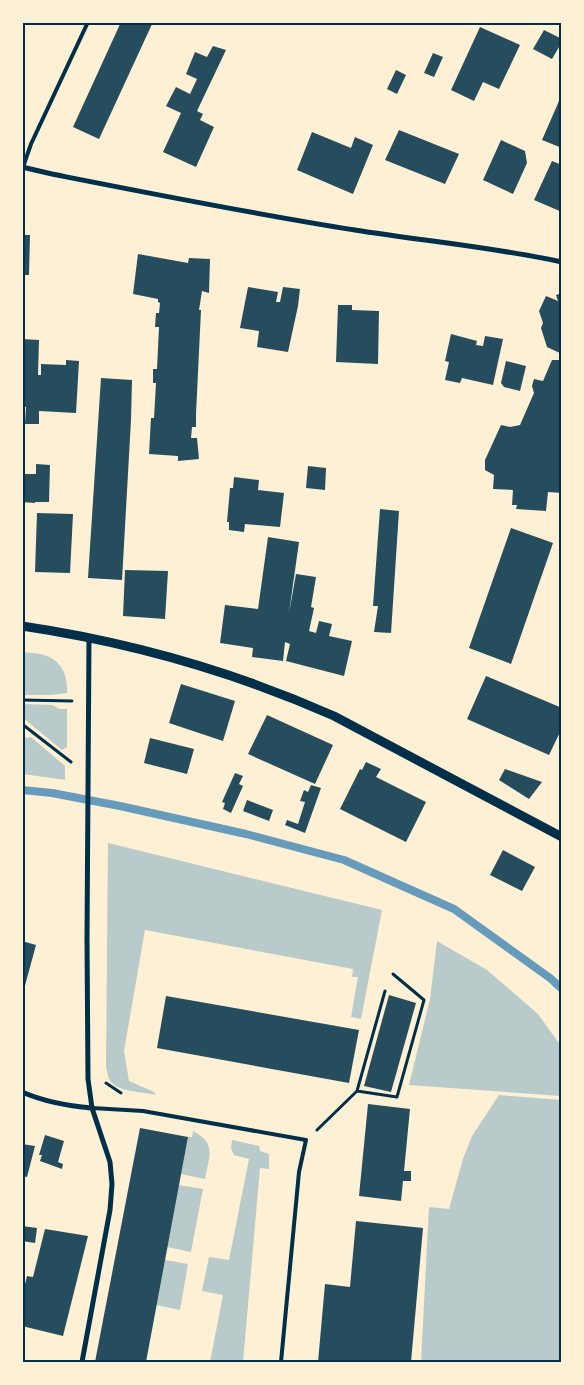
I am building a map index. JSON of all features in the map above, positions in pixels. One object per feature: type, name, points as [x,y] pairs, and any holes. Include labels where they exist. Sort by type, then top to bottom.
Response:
[{"type":"street","points":[[22,167],[257,214],[534,256],[562,262]]},
{"type":"street","points":[[22,626],[89,638],[203,666],[302,702],[334,716],[562,836]]},
{"type":"street","points":[[82,1362],[110,1210],[112,1184],[110,1162],[92,1108],[88,1079],[87,821],[89,638]]},
{"type":"street","points":[[22,1092],[67,1106],[92,1108]]},
{"type":"lane","points":[[22,167],[88,22]]},
{"type":"lane","points":[[92,1108],[143,1111],[306,1140],[299,1172],[281,1362]]},
{"type":"path","points":[[22,700],[72,701]]},
{"type":"path","points":[[22,724],[71,762]]},
{"type":"path","points":[[306,1140],[357,1091],[397,1097],[424,1000],[393,974]]},
{"type":"path","points":[[357,1091],[385,991]]},
{"type":"shaded area","points":[[23,652],[44,655],[57,662],[61,666],[67,682],[67,693],[23,695]]},
{"type":"shaded area","points":[[24,704],[53,705],[59,709],[67,709],[67,747],[62,750],[23,718]]},
{"type":"shaded area","points":[[31,737],[65,766],[65,780],[23,774],[23,738]]},
{"type":"shaded area","points":[[108,843],[382,910],[361,1019],[351,1017],[358,977],[352,977],[353,969],[145,930],[124,1051],[129,1081],[154,1092],[156,1095],[116,1086],[110,1080],[106,1068]]},
{"type":"shaded area","points":[[437,941],[487,970],[538,1014],[561,1046],[561,1096],[409,1085],[430,999]]},
{"type":"shaded area","points":[[499,1095],[561,1100],[561,1362],[421,1362],[429,1207],[449,1209],[463,1159],[472,1136]]},
{"type":"shaded area","points":[[193,1131],[206,1140],[210,1151],[205,1179],[181,1174],[188,1137],[192,1137]]},
{"type":"shaded area","points":[[232,1140],[259,1146],[260,1151],[269,1154],[269,1169],[260,1168],[243,1362],[210,1362],[223,1295],[202,1291],[209,1257],[229,1260],[249,1159],[234,1155],[231,1148]]},
{"type":"shaded area","points":[[179,1185],[203,1189],[191,1252],[167,1247]]},
{"type":"shaded area","points":[[165,1260],[188,1264],[180,1310],[156,1305]]},
{"type":"building","points":[[121,22],[153,22],[99,139],[73,127]]},
{"type":"building","points":[[480,27],[520,45],[499,89],[483,82],[474,101],[451,90]]},
{"type":"building","points":[[544,30],[562,39],[552,59],[533,49]]},
{"type":"building","points":[[213,46],[226,50],[197,111],[203,114],[200,120],[214,127],[196,167],[163,152],[181,113],[166,106],[176,87],[190,94],[197,79],[186,74],[195,52],[207,57]]},
{"type":"building","points":[[433,53],[443,57],[434,77],[424,73]]},
{"type":"building","points":[[396,70],[406,75],[397,94],[387,89]]},
{"type":"building","points":[[559,101],[562,102],[562,148],[542,140]]},
{"type":"building","points":[[399,130],[459,154],[445,184],[385,160]]},
{"type":"building","points":[[312,132],[351,148],[355,137],[373,145],[353,194],[297,170]]},
{"type":"building","points":[[501,140],[525,151],[527,163],[513,194],[483,180]]},
{"type":"building","points":[[552,161],[562,165],[562,212],[534,200]]},
{"type":"building","points":[[22,235],[30,235],[29,275],[22,275]]},
{"type":"building","points":[[138,254],[188,263],[189,258],[210,259],[209,293],[202,291],[199,310],[201,310],[196,427],[192,427],[191,438],[197,438],[199,459],[178,461],[178,456],[149,454],[151,418],[154,418],[156,383],[153,383],[153,369],[157,369],[159,327],[155,327],[156,313],[159,313],[160,303],[158,299],[133,294]]},
{"type":"building","points":[[248,287],[278,292],[276,302],[280,302],[283,287],[300,289],[288,352],[257,347],[259,331],[240,328]]},
{"type":"building","points":[[562,293],[562,354],[547,347],[541,328],[543,323],[539,311],[546,296],[558,301],[556,295]]},
{"type":"building","points":[[338,305],[352,305],[352,310],[379,311],[378,364],[336,362]]},
{"type":"building","points":[[451,334],[477,341],[476,345],[483,346],[485,336],[503,339],[493,385],[462,378],[460,383],[445,380],[449,362],[445,361]]},
{"type":"building","points":[[22,339],[39,340],[38,375],[41,375],[41,364],[66,365],[66,360],[79,361],[76,413],[39,411],[39,424],[25,424],[26,407],[22,406]]},
{"type":"building","points":[[562,356],[562,493],[548,492],[546,511],[516,509],[517,505],[512,505],[513,490],[493,489],[494,475],[485,470],[485,460],[501,425],[510,427],[520,425],[534,393],[532,386],[534,379],[543,381],[552,360],[560,360]]},
{"type":"building","points":[[506,361],[526,366],[520,391],[504,387],[501,383]]},
{"type":"building","points":[[101,378],[132,380],[122,580],[88,578]]},
{"type":"building","points":[[36,464],[50,465],[49,502],[22,502],[22,474],[36,474]]},
{"type":"building","points":[[308,466],[326,468],[325,490],[306,488]]},
{"type":"building","points":[[234,477],[259,480],[258,490],[284,493],[280,527],[245,524],[244,532],[229,530],[229,522],[227,522],[230,488],[233,488]]},
{"type":"building","points":[[380,509],[399,511],[391,633],[374,632],[378,606],[373,606]]},
{"type":"building","points":[[37,513],[73,514],[70,573],[35,572]]},
{"type":"building","points":[[511,528],[553,543],[511,664],[469,648]]},
{"type":"building","points":[[268,537],[299,542],[289,613],[296,574],[316,577],[311,607],[314,608],[309,631],[316,633],[319,621],[332,624],[329,636],[352,641],[344,676],[286,661],[290,644],[285,642],[283,661],[252,657],[253,648],[220,643],[225,605],[258,609]]},
{"type":"building","points":[[125,570],[168,571],[165,619],[123,616]]},
{"type":"building","points":[[486,676],[562,708],[562,728],[549,755],[467,719]]},
{"type":"building","points":[[181,684],[235,701],[223,741],[169,723]]},
{"type":"building","points":[[267,715],[333,745],[315,784],[248,754]]},
{"type":"building","points":[[150,738],[194,749],[187,774],[144,763]]},
{"type":"building","points":[[366,762],[381,769],[376,777],[426,802],[406,842],[340,809],[360,769],[362,770]]},
{"type":"building","points":[[505,769],[542,782],[529,799],[499,780]]},
{"type":"building","points":[[235,773],[243,776],[239,784],[243,786],[231,813],[223,809],[225,803],[222,802]]},
{"type":"building","points":[[311,785],[321,788],[305,833],[285,825],[287,820],[298,824],[305,802],[300,801],[304,790],[308,792]]},
{"type":"building","points":[[247,800],[273,810],[269,821],[243,811]]},
{"type":"building","points":[[503,850],[535,867],[522,891],[490,875]]},
{"type":"building","points":[[22,941],[36,945],[23,993],[22,993]]},
{"type":"building","points":[[389,995],[416,1003],[391,1092],[364,1086]]},
{"type":"building","points":[[166,996],[359,1030],[349,1083],[157,1048]]},
{"type":"building","points":[[368,1104],[410,1109],[404,1171],[411,1171],[411,1181],[403,1181],[401,1201],[359,1196]]},
{"type":"building","points":[[140,1128],[188,1137],[146,1362],[95,1362]]},
{"type":"building","points":[[45,1135],[64,1141],[58,1162],[63,1164],[62,1169],[40,1161],[42,1155],[39,1155]]},
{"type":"building","points":[[22,1144],[35,1146],[27,1177],[22,1176]]},
{"type":"building","points":[[356,1221],[423,1228],[411,1362],[318,1362],[325,1284],[350,1287]]},
{"type":"building","points":[[22,1226],[37,1228],[35,1243],[22,1241]]},
{"type":"building","points":[[45,1229],[88,1236],[63,1336],[22,1326],[22,1296],[27,1276],[33,1277]]},
{"type":"waterway","points":[[22,790],[52,793],[120,806],[246,834],[344,860],[454,909],[550,978],[562,989]]}]
